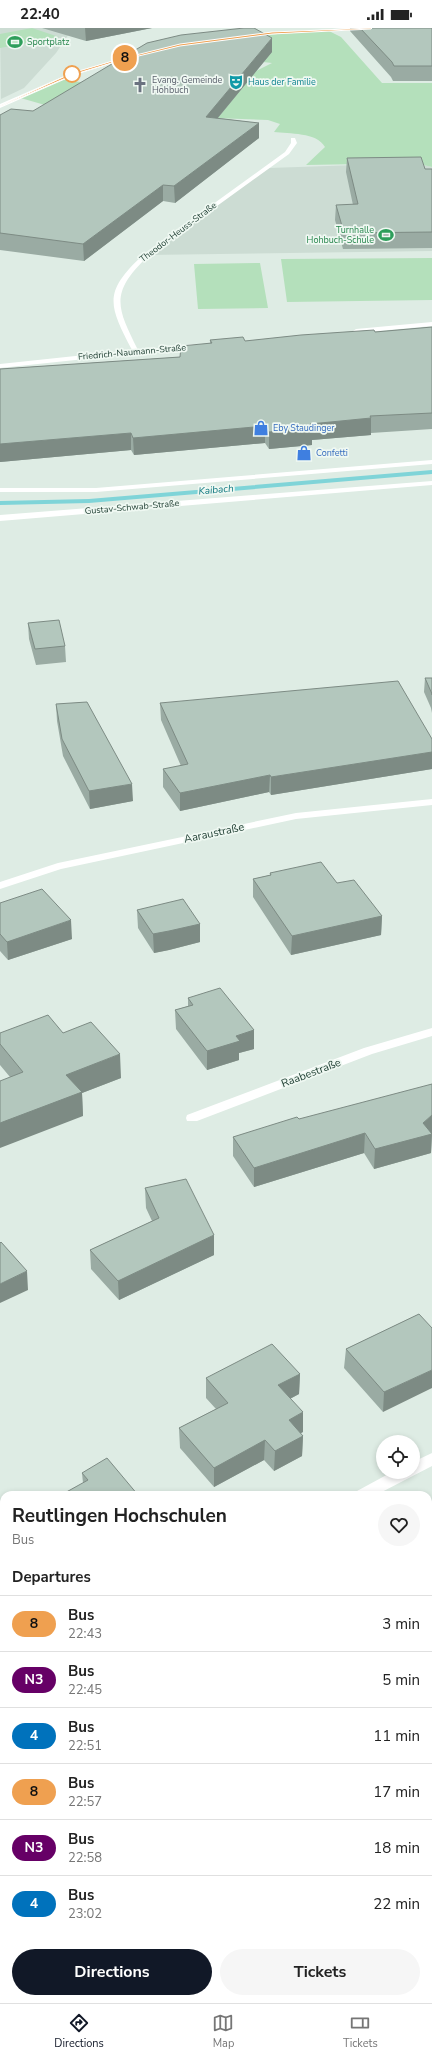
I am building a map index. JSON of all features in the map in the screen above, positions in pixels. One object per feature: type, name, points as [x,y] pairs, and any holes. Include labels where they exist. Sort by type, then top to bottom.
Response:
[{"type":"street","points":[[242,36],[371,28]]},
{"type":"street","points":[[0,106],[74,74],[143,54]]},
{"type":"street","name":"Theodor-Heuss-Straße","points":[[136,352],[120,321],[116,307],[118,292],[124,277],[146,256],[282,157],[292,148],[294,144],[293,139]]},
{"type":"street","points":[[346,332],[432,324]]},
{"type":"street","name":"Friedrich-Naumann-Straße","points":[[0,366],[204,346]]},
{"type":"street","name":"Gustav-Schwab-Straße","points":[[0,490],[96,490],[432,462]]},
{"type":"street","name":"Gustav-Schwab-Straße","points":[[0,518],[432,483]]},
{"type":"street","name":"Aaraustraße","points":[[0,886],[58,866],[296,816],[432,802]]},
{"type":"street","name":"Raabestraße","points":[[192,1118],[368,1051],[432,1032]]},
{"type":"street","points":[[420,1465],[432,1459]]},
{"type":"street","points":[[370,1491],[393,1479]]},
{"type":"shaded area","points":[[0,28],[73,28],[56,53],[24,88],[1,99]]},
{"type":"shaded area","points":[[415,163],[432,167],[432,251],[146,255],[269,168]]},
{"type":"green space","name":"Sportplatz","points":[[32,28],[59,37],[0,48],[0,34]]},
{"type":"green space","points":[[327,30],[341,37],[382,83],[432,83],[432,167],[415,163],[306,165],[325,147],[321,142],[309,136],[274,132],[280,124],[268,120],[73,113],[17,97],[59,79],[101,85],[256,71],[272,63],[245,60],[264,38],[272,33]]},
{"type":"green space","points":[[432,258],[432,300],[287,302],[281,259]]},
{"type":"green space","points":[[260,263],[268,308],[198,309],[194,264]]},
{"type":"building","points":[[254,28],[272,38],[206,117],[259,123],[174,186],[163,185],[83,244],[0,233],[0,115],[11,109],[33,111],[147,43],[181,35]]},
{"type":"building","points":[[360,28],[432,28],[432,66],[394,66]]},
{"type":"building","points":[[421,157],[425,169],[432,169],[432,232],[344,233],[336,205],[358,204],[347,158]]},
{"type":"building","points":[[432,327],[432,413],[370,416],[371,418],[310,424],[312,428],[269,432],[265,426],[133,438],[131,433],[0,444],[0,369],[180,357],[181,346],[212,343],[210,340],[243,337],[245,341],[301,335],[374,330],[375,332]]},
{"type":"building","points":[[59,620],[65,646],[35,649],[28,623]]},
{"type":"building","points":[[425,678],[432,678],[432,694]]},
{"type":"building","points":[[398,681],[432,739],[432,752],[271,777],[270,775],[180,793],[163,769],[188,764],[160,703]]},
{"type":"building","points":[[87,702],[132,784],[89,791],[62,739],[56,704]]},
{"type":"building","points":[[321,862],[337,883],[354,880],[382,916],[292,936],[253,879],[271,875],[270,873]]},
{"type":"building","points":[[42,889],[71,920],[7,942],[0,934],[0,903]]},
{"type":"building","points":[[183,899],[200,924],[153,934],[137,910]]},
{"type":"building","points":[[220,988],[254,1030],[236,1036],[240,1041],[207,1051],[175,1010],[193,1005],[188,998]]},
{"type":"building","points":[[48,1015],[63,1033],[91,1022],[120,1054],[66,1075],[82,1092],[0,1123],[0,1081],[23,1072],[0,1044],[0,1033]]},
{"type":"building","points":[[432,1084],[432,1115],[423,1123],[432,1134],[375,1149],[365,1133],[254,1168],[233,1137],[297,1117],[299,1119]]},
{"type":"building","points":[[186,1179],[214,1235],[118,1281],[90,1250],[159,1218],[145,1188]]},
{"type":"building","points":[[1,1242],[27,1271],[0,1284],[0,1243]]},
{"type":"building","points":[[419,1314],[432,1328],[432,1370],[384,1392],[346,1349]]},
{"type":"building","points":[[272,1344],[300,1374],[278,1385],[303,1412],[289,1420],[303,1436],[275,1451],[265,1440],[214,1468],[179,1428],[228,1403],[206,1378]]},
{"type":"building","points":[[107,1458],[135,1491],[68,1491],[88,1480],[82,1473]]},
{"type":"waterway","name":"Kaibach","points":[[0,503],[89,501],[432,472]]},
{"type":"bus line","name":"8","points":[[0,106],[74,74],[117,60],[180,45],[272,33],[371,28]]},
{"type":"place","name":"Sportplatz","points":[[15,42]]},
{"type":"place","name":"Haus der Familie","points":[[236,82]]},
{"type":"place","name":"Evang. Gemeinde Hohbuch","points":[[140,85]]},
{"type":"place","name":"Turnhalle Hohbuch-Schule","points":[[386,235]]},
{"type":"place","name":"Eby Staudinger","points":[[261,428]]},
{"type":"place","name":"Confetti","points":[[304,453]]}]
